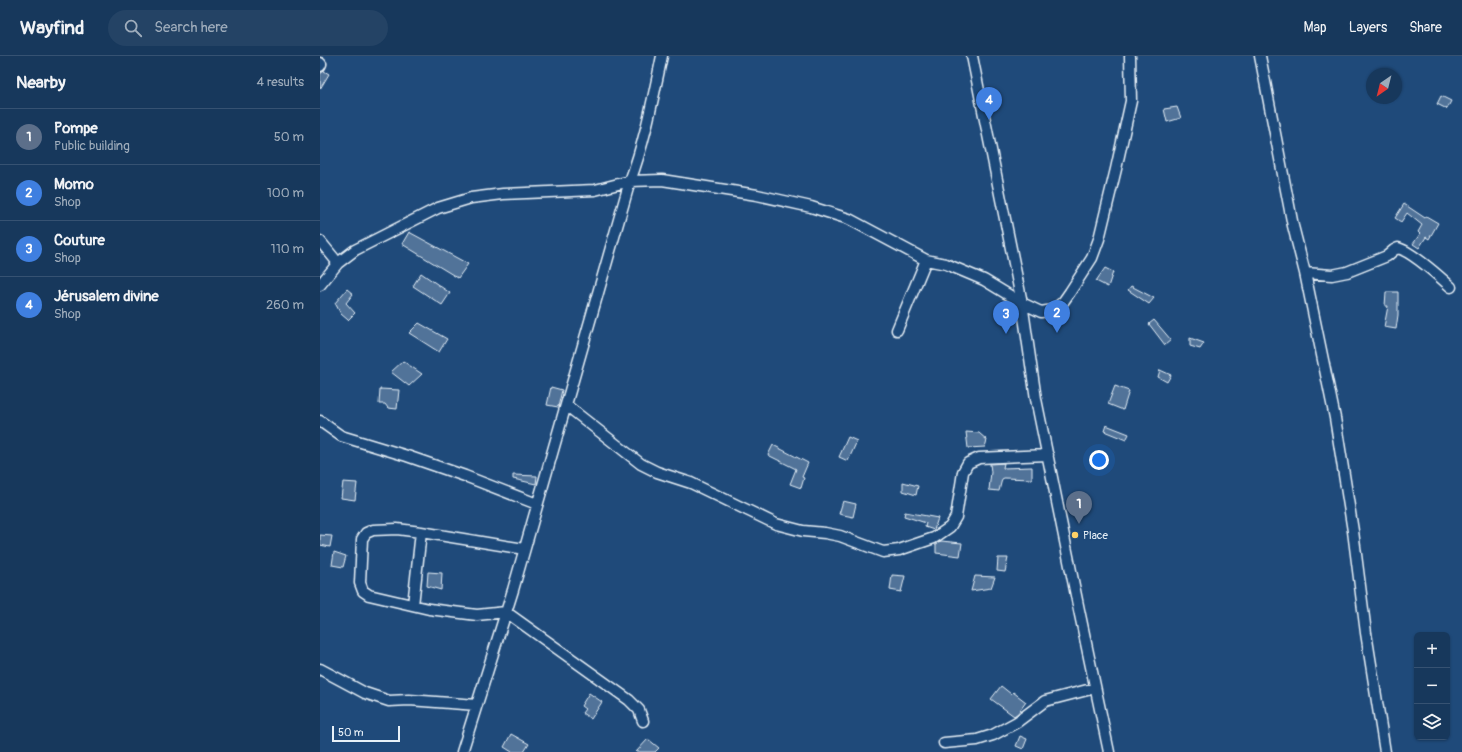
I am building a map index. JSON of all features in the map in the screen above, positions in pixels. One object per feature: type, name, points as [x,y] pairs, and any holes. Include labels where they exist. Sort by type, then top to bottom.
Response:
[{"type":"street","points":[[462,752],[506,612],[636,164],[662,56]]},
{"type":"street","points":[[972,56],[1022,303],[1036,399],[1109,752]]},
{"type":"street","points":[[320,285],[338,263],[355,250],[438,208],[471,198],[503,194],[595,190],[630,181],[662,180],[757,195],[849,219],[926,260],[946,264],[984,280],[1022,303],[1041,312],[1053,310],[1063,302],[1070,292],[1092,258],[1099,239],[1131,101],[1130,56]]},
{"type":"street","points":[[1260,56],[1293,226],[1327,372],[1342,456],[1366,633],[1385,752]]},
{"type":"street","points":[[320,241],[338,263]]},
{"type":"street","points":[[1305,273],[1332,275],[1347,272],[1388,256],[1398,248],[1409,253],[1451,288]]},
{"type":"street","points":[[897,330],[926,260]]},
{"type":"street","points":[[566,405],[642,464],[657,472],[691,483],[776,524],[803,531],[840,536],[883,552],[899,550],[934,538],[950,527],[956,517],[963,472],[968,463],[979,458],[1048,455]]},
{"type":"street","points":[[320,421],[340,436],[407,456],[465,476],[537,504]]},
{"type":"street","points":[[524,549],[421,532],[397,529],[373,530],[366,533],[362,539],[360,583],[363,591],[369,595],[429,610],[477,615],[506,612],[629,700],[639,710],[643,721]]},
{"type":"street","points":[[413,605],[421,532]]},
{"type":"street","points":[[320,669],[365,692],[389,701],[409,700],[477,705]]},
{"type":"street","points":[[944,743],[977,740],[993,735],[1017,722],[1045,701],[1095,688]]},
{"type":"building","points":[[324,71],[329,74],[320,89],[320,74]]},
{"type":"building","points":[[1441,96],[1451,101],[1447,109],[1437,104]]},
{"type":"building","points":[[1177,107],[1181,118],[1167,122],[1164,109]]},
{"type":"building","points":[[1404,204],[1425,218],[1426,216],[1438,223],[1429,239],[1426,237],[1419,248],[1413,244],[1420,234],[1418,232],[1422,225],[1407,213],[1401,222],[1395,218]]},
{"type":"building","points":[[409,232],[468,264],[458,278],[402,244]]},
{"type":"building","points":[[1105,268],[1113,272],[1108,287],[1096,281]]},
{"type":"building","points":[[421,273],[450,293],[442,305],[413,286]]},
{"type":"building","points":[[1131,286],[1154,298],[1149,304],[1128,290]]},
{"type":"building","points":[[347,289],[353,294],[346,303],[355,313],[348,320],[341,314],[335,303]]},
{"type":"building","points":[[1386,292],[1398,292],[1398,315],[1396,329],[1384,327],[1388,306],[1385,306]]},
{"type":"building","points":[[1154,320],[1171,340],[1165,345],[1149,324]]},
{"type":"building","points":[[419,323],[447,339],[439,352],[409,333]]},
{"type":"building","points":[[1190,338],[1204,343],[1200,349],[1190,346]]},
{"type":"building","points":[[403,361],[422,374],[409,386],[391,372]]},
{"type":"building","points":[[1160,370],[1171,375],[1167,382],[1158,377]]},
{"type":"building","points":[[1115,386],[1129,391],[1123,410],[1108,404]]},
{"type":"building","points":[[551,387],[562,390],[558,407],[547,405]]},
{"type":"building","points":[[380,389],[399,390],[397,409],[388,408],[385,404],[379,404]]},
{"type":"building","points":[[1106,425],[1129,434],[1126,440],[1104,431]]},
{"type":"building","points":[[966,432],[979,433],[987,440],[985,447],[968,448]]},
{"type":"building","points":[[848,437],[857,441],[848,461],[839,457]]},
{"type":"building","points":[[773,445],[808,463],[802,477],[804,478],[801,488],[790,484],[796,469],[768,455]]},
{"type":"building","points":[[1004,463],[1003,468],[1032,467],[1032,479],[1004,478],[1002,479],[999,491],[989,490],[991,472],[990,464]]},
{"type":"building","points":[[513,475],[537,476],[536,484],[513,479]]},
{"type":"building","points":[[343,482],[357,483],[355,500],[341,498]]},
{"type":"building","points":[[903,482],[918,486],[916,495],[903,491]]},
{"type":"building","points":[[843,501],[856,504],[853,517],[839,514]]},
{"type":"building","points":[[905,512],[938,518],[934,530],[925,527],[926,523],[904,516]]},
{"type":"building","points":[[320,535],[332,536],[330,547],[320,545]]},
{"type":"building","points":[[941,541],[962,543],[960,556],[936,553],[936,544]]},
{"type":"building","points":[[334,552],[346,556],[343,567],[332,565]]},
{"type":"building","points":[[998,558],[1008,558],[1005,572],[997,571]]},
{"type":"building","points":[[428,572],[442,573],[441,590],[427,586]]},
{"type":"building","points":[[892,575],[905,576],[901,592],[890,590]]},
{"type":"building","points":[[975,576],[995,577],[991,588],[971,591]]},
{"type":"building","points":[[1001,686],[1011,694],[1013,692],[1026,702],[1014,716],[991,699]]},
{"type":"building","points":[[589,693],[602,702],[591,719],[582,713],[585,709],[581,706]]},
{"type":"building","points":[[511,734],[529,744],[524,752],[512,752],[504,747]]},
{"type":"building","points":[[1020,736],[1027,739],[1023,749],[1016,746]]},
{"type":"building","points":[[648,739],[659,748],[655,752],[636,752]]},
{"type":"place","name":"Jérusalem divine","points":[[989,120]]},
{"type":"place","name":"Momo","points":[[1057,333]]},
{"type":"place","name":"Couture","points":[[1006,334]]},
{"type":"place","name":"Pompe","points":[[1079,524]]},
{"type":"place","name":"Place","points":[[1075,535]]}]
